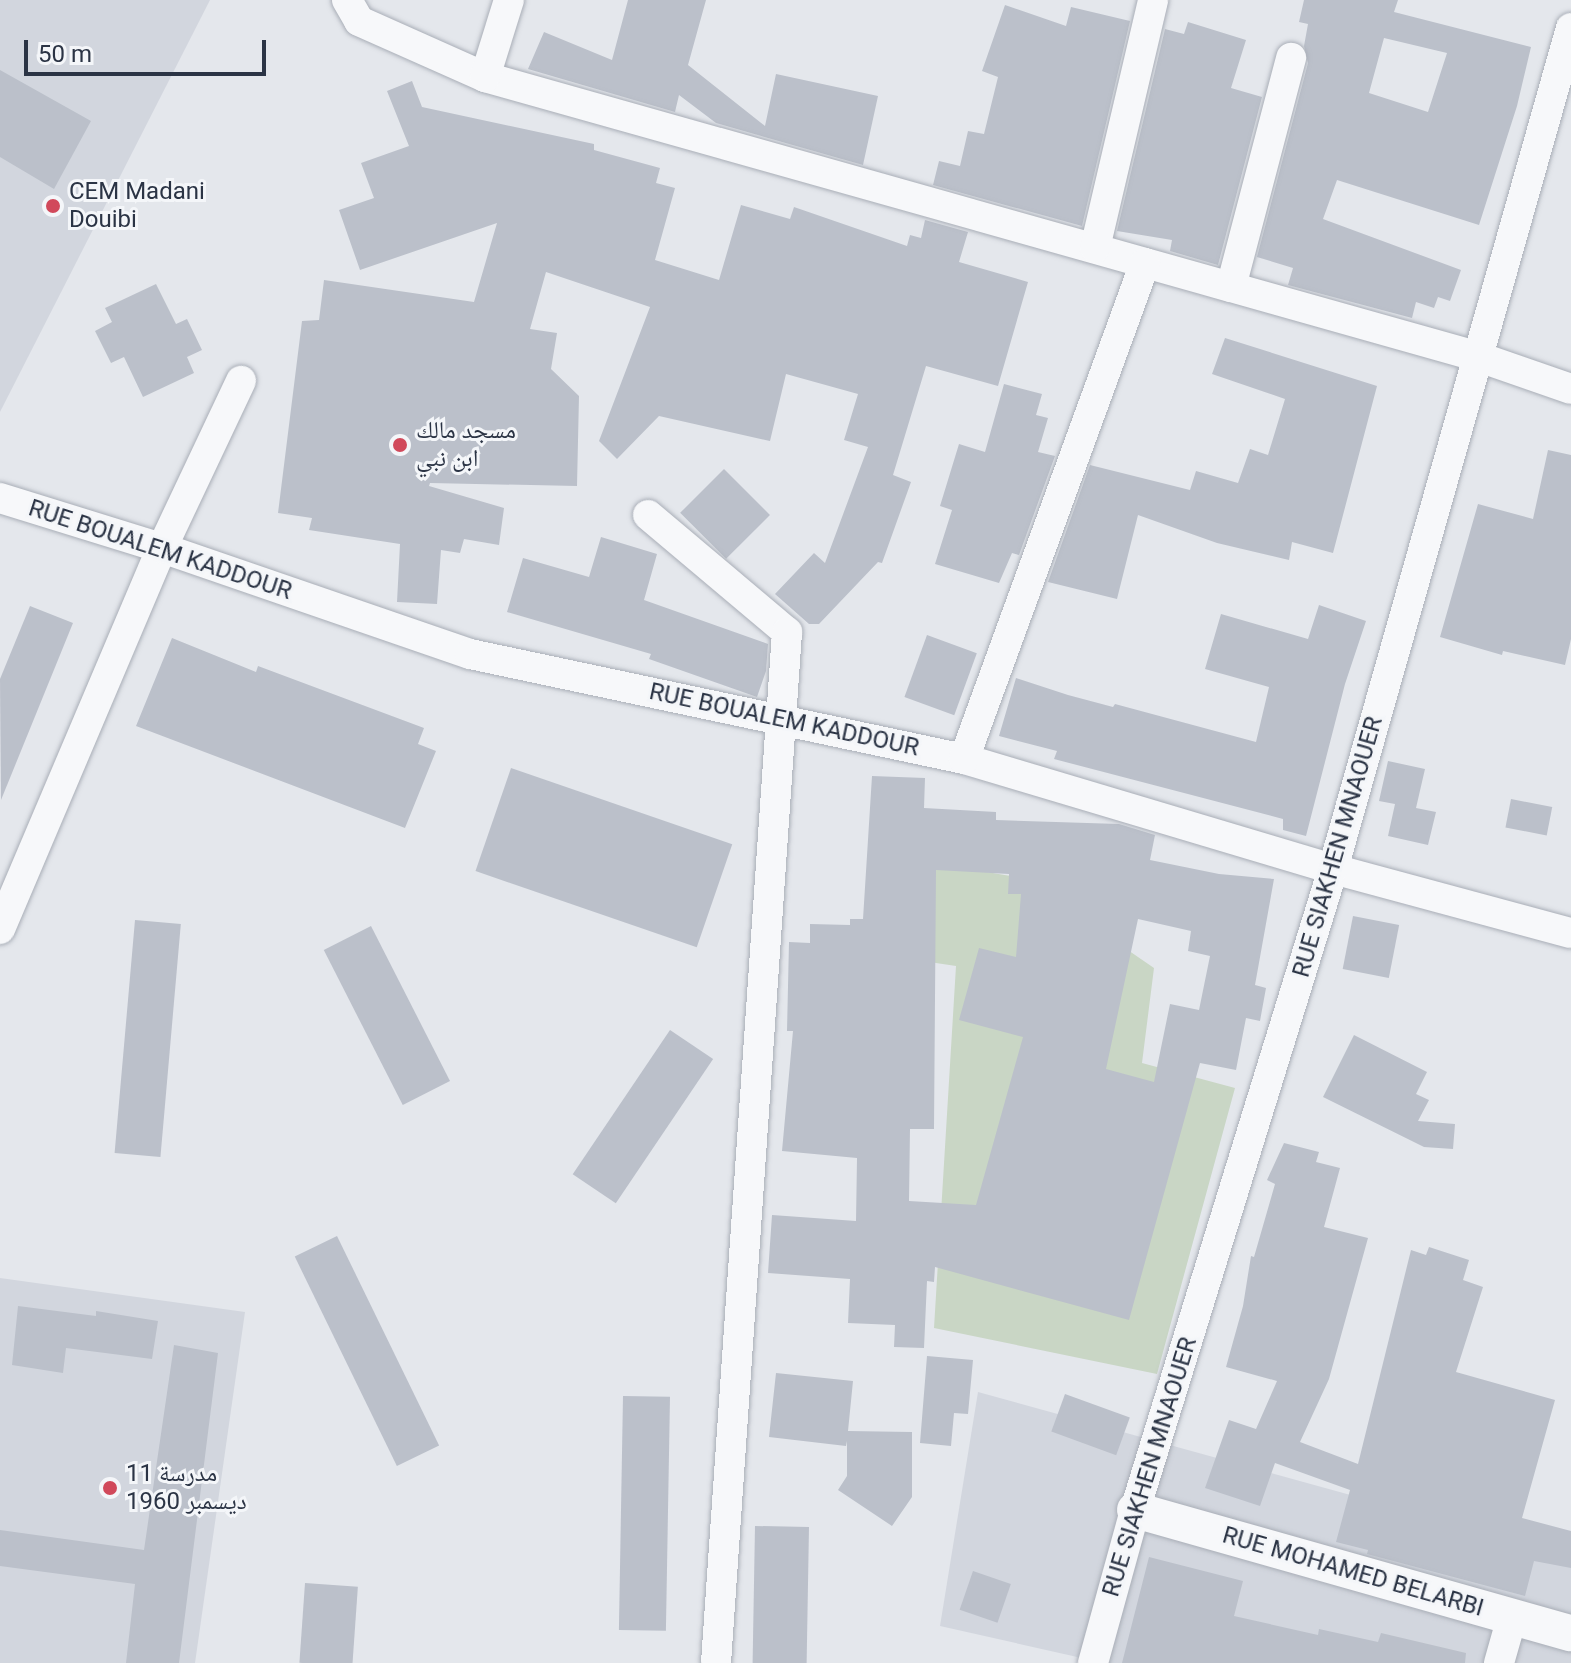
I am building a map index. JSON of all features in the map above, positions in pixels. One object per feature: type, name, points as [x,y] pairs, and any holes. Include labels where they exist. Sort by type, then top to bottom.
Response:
[{"type":"street","points":[[347,0],[359,21],[485,77],[1479,357],[1571,389]]},
{"type":"street","points":[[485,77],[509,0]]},
{"type":"street","points":[[1095,248],[1153,0]]},
{"type":"street","name":"RUE SIAKHEN MNAOUER","points":[[1093,1663],[1135,1510],[1333,869],[1571,28]]},
{"type":"street","points":[[1231,287],[1291,58]]},
{"type":"street","points":[[964,759],[1145,263]]},
{"type":"street","points":[[0,929],[162,548],[241,381]]},
{"type":"street","name":"RUE BOUALEM KADDOUR","points":[[0,498],[162,548],[470,654],[784,718],[964,759],[1333,869],[1571,933]]},
{"type":"street","points":[[648,515],[787,632],[784,718],[716,1663]]},
{"type":"street","name":"RUE MOHAMED BELARBI","points":[[1135,1510],[1571,1633]]},
{"type":"street","points":[[1499,1663],[1512,1617]]},
{"type":"shaded area","name":"CEM Madani Douibi","points":[[0,0],[210,0],[0,412]]},
{"type":"shaded area","name":"مدرسة 11 ديسمبر 1960","points":[[0,1278],[245,1312],[195,1663],[0,1663]]},
{"type":"shaded area","points":[[978,1392],[1571,1556],[1571,1663],[1104,1663],[940,1626]]},
{"type":"green space","points":[[927,862],[1023,878],[1154,968],[1142,1063],[1235,1088],[1157,1374],[934,1328],[956,966],[916,960]]},
{"type":"building","points":[[628,0],[706,0],[688,65],[765,126],[776,74],[878,96],[863,165],[716,123],[679,95],[675,112],[528,69],[544,32],[612,60]]},
{"type":"building","points":[[1304,0],[1398,0],[1394,12],[1531,47],[1517,106],[1479,225],[1337,180],[1323,219],[1461,270],[1450,301],[1438,297],[1434,308],[1416,302],[1412,318],[1288,285],[1293,268],[1257,257],[1308,63],[1304,46],[1308,24],[1299,22]],"holes":[[[1384,38],[1447,53],[1428,112],[1369,93]]]},
{"type":"building","points":[[1005,5],[1066,26],[1071,7],[1130,21],[1082,226],[933,185],[939,161],[960,166],[968,131],[984,134],[998,77],[982,71]]},
{"type":"building","points":[[1188,22],[1246,40],[1231,88],[1262,97],[1218,265],[1170,251],[1172,240],[1117,231],[1165,29],[1184,34]]},
{"type":"building","points":[[0,70],[91,121],[54,189],[0,157]]},
{"type":"building","points":[[412,81],[422,107],[594,144],[594,150],[660,168],[656,183],[675,188],[655,260],[719,280],[741,205],[790,219],[794,207],[907,246],[910,235],[921,238],[925,220],[968,232],[959,262],[1028,282],[998,386],[926,366],[893,475],[911,482],[882,563],[878,562],[819,624],[809,624],[775,594],[814,553],[825,563],[868,447],[844,440],[858,394],[786,374],[770,441],[659,416],[617,459],[599,441],[650,307],[546,272],[530,329],[557,333],[551,369],[579,396],[577,486],[430,483],[429,486],[504,508],[499,545],[464,539],[460,553],[441,550],[437,604],[397,602],[400,544],[309,530],[312,518],[278,513],[302,321],[319,320],[324,280],[474,302],[497,223],[360,270],[339,210],[374,198],[361,163],[409,146],[387,91]]},
{"type":"building","points":[[156,284],[176,324],[187,319],[202,350],[187,357],[194,373],[143,397],[124,357],[111,363],[95,331],[112,322],[105,308]]},
{"type":"building","points":[[1225,338],[1377,386],[1333,553],[1292,542],[1289,560],[1217,543],[1138,515],[1117,599],[1048,582],[1090,465],[1190,490],[1196,471],[1238,483],[1250,449],[1268,455],[1285,399],[1212,374]]},
{"type":"building","points":[[1004,384],[1042,394],[1036,415],[1048,418],[1038,452],[1055,456],[1019,555],[1012,553],[999,583],[935,564],[952,510],[940,506],[959,444],[985,452]]},
{"type":"building","points":[[1548,450],[1571,455],[1571,639],[1565,665],[1503,651],[1502,655],[1440,637],[1478,504],[1533,519]]},
{"type":"building","points":[[724,469],[770,515],[726,559],[680,513]]},
{"type":"building","points":[[601,537],[657,554],[644,600],[768,644],[766,671],[757,697],[649,659],[651,654],[507,612],[523,558],[589,577]]},
{"type":"building","points":[[1319,605],[1366,621],[1345,684],[1306,836],[1283,830],[1283,819],[1054,759],[1057,751],[999,736],[1016,678],[1113,707],[1115,704],[1256,742],[1269,687],[1205,669],[1221,614],[1308,639]]},
{"type":"building","points":[[30,606],[73,623],[1,800],[0,679]]},
{"type":"building","points":[[927,635],[977,653],[954,715],[904,697]]},
{"type":"building","points":[[172,638],[256,672],[258,666],[424,728],[418,744],[436,751],[405,828],[136,726]]},
{"type":"building","points":[[1388,761],[1425,769],[1416,808],[1436,812],[1428,845],[1388,836],[1395,804],[1379,801]]},
{"type":"building","points":[[511,768],[732,844],[697,947],[476,871]]},
{"type":"building","points":[[872,776],[925,778],[924,808],[996,812],[996,820],[1119,824],[1155,835],[1150,860],[1219,874],[1274,879],[1255,985],[1266,988],[1260,1021],[1246,1018],[1236,1070],[1200,1063],[1129,1320],[935,1267],[934,1282],[927,1281],[924,1348],[894,1347],[895,1325],[848,1323],[850,1279],[768,1273],[772,1215],[856,1221],[857,1158],[782,1151],[793,1031],[787,1031],[789,942],[810,943],[810,924],[850,925],[850,919],[863,919]],"holes":[[[936,870],[1009,874],[1008,894],[1021,894],[1016,957],[979,948],[959,1020],[1023,1037],[976,1205],[909,1201],[910,1129],[934,1129]],[[1138,919],[1191,931],[1188,951],[1210,956],[1199,1010],[1170,1004],[1154,1082],[1106,1069]]]},
{"type":"building","points":[[1511,799],[1552,807],[1547,835],[1505,827]]},
{"type":"building","points":[[1353,916],[1399,925],[1389,978],[1343,969]]},
{"type":"building","points":[[135,920],[181,924],[160,1157],[115,1153]]},
{"type":"building","points":[[371,926],[450,1081],[403,1105],[324,950]]},
{"type":"building","points":[[670,1030],[713,1059],[616,1203],[573,1174]]},
{"type":"building","points":[[1354,1035],[1427,1072],[1416,1094],[1429,1100],[1418,1121],[1455,1124],[1453,1149],[1424,1147],[1323,1097]]},
{"type":"building","points":[[1284,1143],[1319,1152],[1316,1162],[1340,1168],[1324,1227],[1368,1238],[1329,1379],[1300,1442],[1358,1464],[1411,1250],[1426,1255],[1429,1247],[1469,1260],[1463,1280],[1483,1287],[1456,1372],[1555,1400],[1522,1518],[1571,1531],[1571,1568],[1534,1561],[1525,1596],[1367,1554],[1368,1550],[1336,1542],[1350,1490],[1275,1463],[1260,1506],[1205,1488],[1229,1420],[1256,1429],[1277,1381],[1226,1367],[1243,1306],[1251,1256],[1254,1257],[1275,1184],[1267,1180]]},
{"type":"building","points":[[337,1236],[439,1445],[397,1466],[295,1257]]},
{"type":"building","points":[[18,1306],[96,1316],[96,1311],[158,1321],[152,1359],[66,1348],[63,1373],[12,1365]]},
{"type":"building","points":[[174,1345],[218,1353],[179,1663],[126,1663],[135,1584],[0,1566],[0,1530],[144,1550]]},
{"type":"building","points":[[927,1356],[973,1360],[968,1414],[954,1413],[951,1446],[920,1443]]},
{"type":"building","points":[[776,1373],[853,1381],[848,1431],[912,1432],[912,1497],[892,1526],[838,1490],[847,1476],[847,1441],[846,1446],[769,1437]]},
{"type":"building","points":[[1065,1394],[1130,1418],[1116,1455],[1051,1432]]},
{"type":"building","points":[[623,1396],[670,1397],[666,1631],[619,1630]]},
{"type":"building","points":[[755,1526],[809,1527],[807,1663],[753,1663]]},
{"type":"building","points":[[1149,1557],[1243,1581],[1234,1616],[1318,1635],[1319,1629],[1378,1642],[1381,1633],[1466,1653],[1465,1663],[1122,1663]]},
{"type":"building","points":[[973,1571],[1011,1584],[997,1623],[960,1610]]},
{"type":"building","points":[[305,1583],[358,1587],[353,1663],[299,1663]]},
{"type":"place","name":"CEM Madani Douibi","points":[[53,206]]},
{"type":"place","name":"مسجد مالك ابن نبي","points":[[400,445]]},
{"type":"place","name":"مدرسة 11 ديسمبر 1960","points":[[110,1488]]}]
